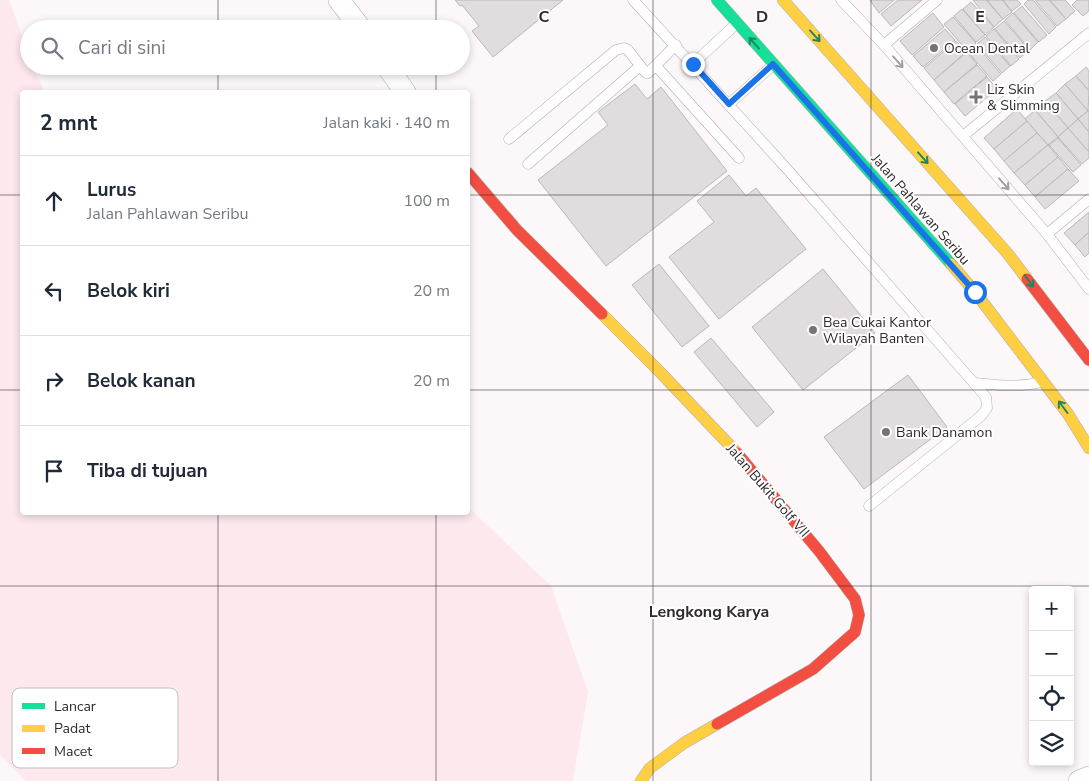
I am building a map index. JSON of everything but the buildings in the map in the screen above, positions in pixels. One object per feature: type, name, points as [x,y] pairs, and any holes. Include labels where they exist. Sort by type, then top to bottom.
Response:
[{"type":"main road","name":"Jalan Pahlawan Seribu","points":[[717,0],[975,292],[1068,414],[1089,448]]},
{"type":"main road","points":[[783,0],[1008,254],[1089,360]]},
{"type":"main road","name":"Jalan Bukit Golf VII","points":[[470,175],[518,230],[659,371],[746,462],[819,551],[855,599],[859,615],[855,632],[844,643],[813,668],[684,743],[650,768],[641,781]]},
{"type":"street","points":[[339,0],[354,20]]},
{"type":"street","points":[[393,75],[404,90]]},
{"type":"street","points":[[1079,781],[1089,777]]},
{"type":"lane","points":[[633,0],[729,104],[986,397],[987,408],[981,416],[869,506]]},
{"type":"lane","points":[[841,0],[884,45],[963,136],[1047,234],[1089,289]]},
{"type":"lane","points":[[884,45],[937,0]]},
{"type":"lane","points":[[693,64],[737,23]]},
{"type":"lane","points":[[963,136],[1089,33]]},
{"type":"lane","points":[[509,139],[616,50],[624,48],[628,50],[646,73],[648,73],[676,45]]},
{"type":"lane","points":[[729,104],[773,64]]},
{"type":"lane","points":[[528,164],[640,66]]},
{"type":"lane","points":[[656,66],[739,158]]},
{"type":"lane","points":[[1047,234],[1089,199]]},
{"type":"lane","points":[[975,383],[1003,386],[1030,385],[1043,382]]},
{"type":"shaded area","points":[[0,0],[9,0],[20,30],[20,75],[37,75],[43,90],[20,90],[20,515],[470,515],[470,509],[551,586],[588,692],[573,781],[26,781],[13,768],[178,768],[178,688],[12,688],[12,767],[0,755]]},
{"type":"traffic: fast","points":[[717,0],[951,264]]},
{"type":"traffic: slow","points":[[783,0],[1008,254],[1027,279]]},
{"type":"traffic: slow","points":[[951,264],[975,292],[1068,414],[1089,448]]},
{"type":"traffic: slow","points":[[602,314],[737,453]]},
{"type":"traffic: slow","points":[[641,781],[650,768],[684,743],[717,724]]},
{"type":"traffic: jam","points":[[470,175],[517,230],[602,314]]},
{"type":"traffic: jam","points":[[1027,279],[1089,360]]},
{"type":"traffic: jam","points":[[717,724],[813,669],[855,632],[859,615],[855,599],[819,551],[737,453]]},
{"type":"place","name":"Ocean Dental","points":[[934,48]]},
{"type":"place","name":"Liz Skin & Slimming","points":[[976,97]]},
{"type":"place","name":"Bea Cukai Kantor Wilayah Banten","points":[[813,330]]},
{"type":"place","name":"Bank Danamon","points":[[886,432]]},
{"type":"district","name":"Lengkong Karya","points":[[709,611]]},
{"type":"route","points":[[693,64],[729,104],[773,64],[975,292]]}]
